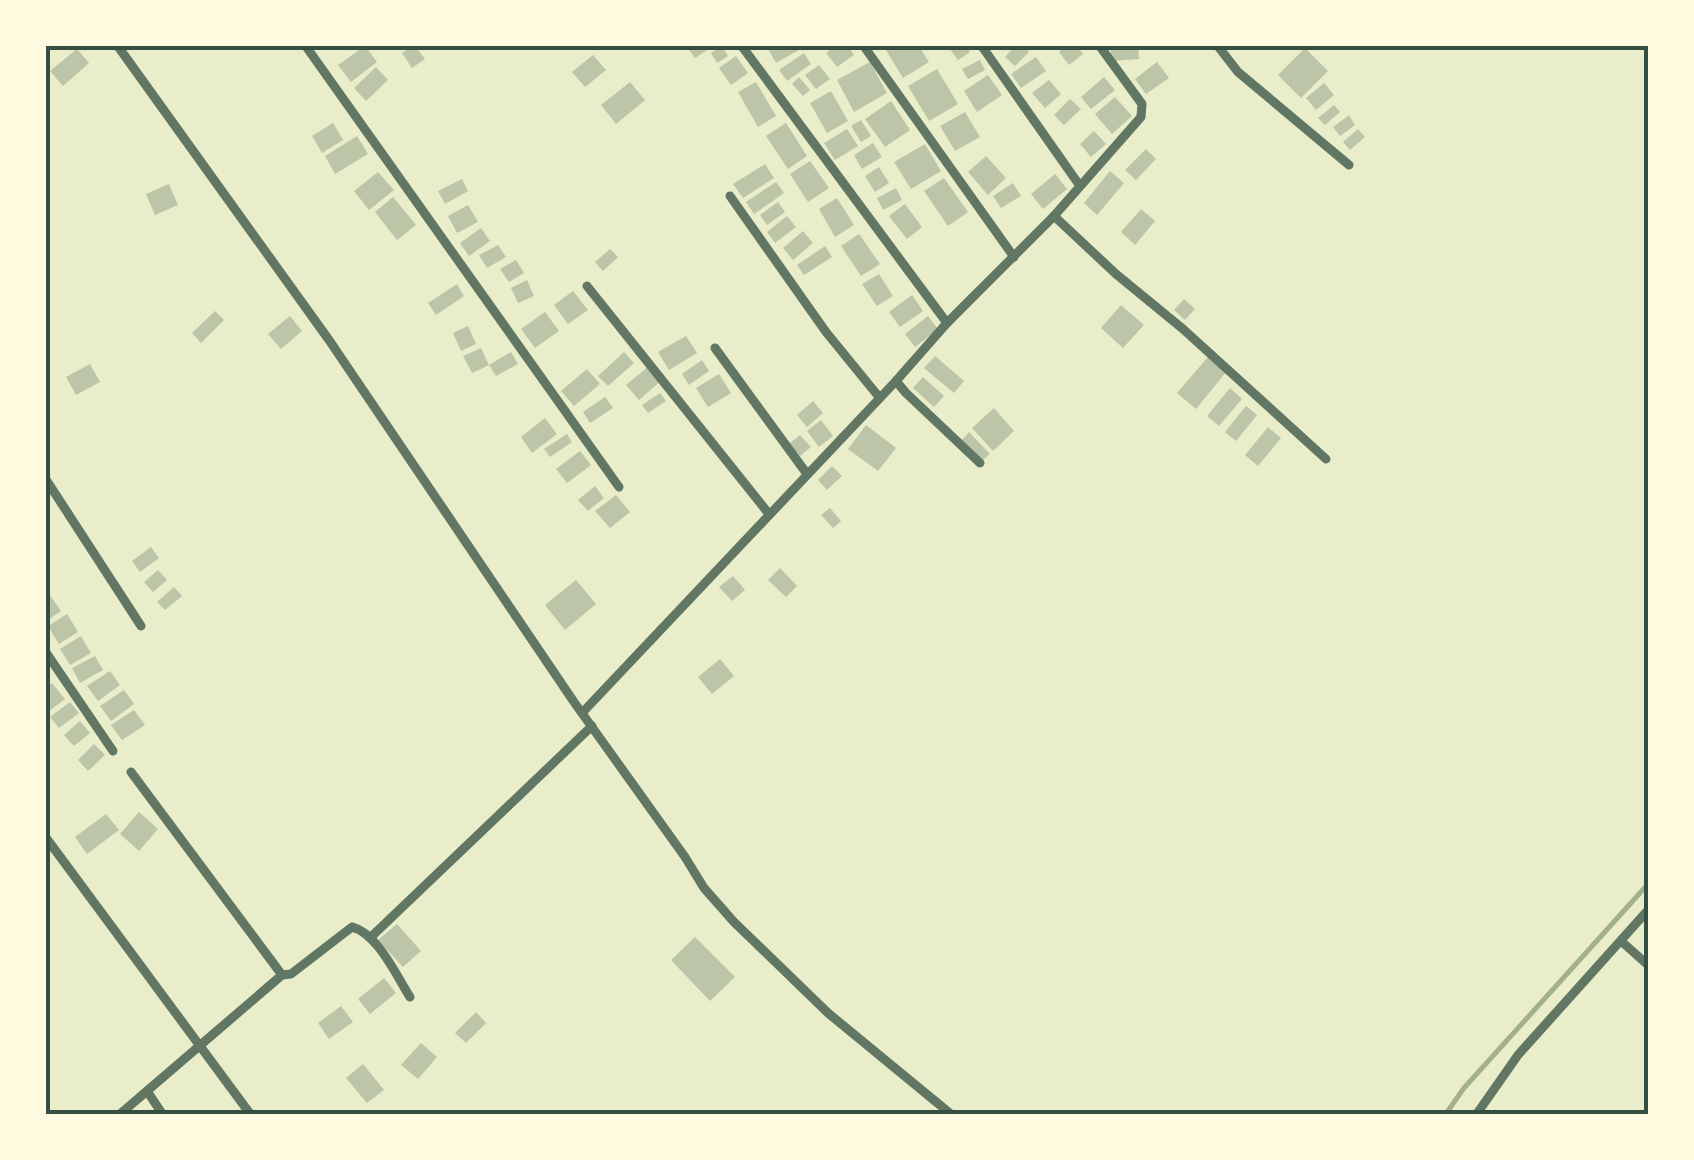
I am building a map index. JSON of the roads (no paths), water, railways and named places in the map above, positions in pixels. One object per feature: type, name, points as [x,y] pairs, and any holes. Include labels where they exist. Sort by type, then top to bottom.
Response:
[{"type":"street","points":[[117,45],[329,340],[704,888],[828,1013],[952,1115]]},
{"type":"street","points":[[305,45],[619,487]]},
{"type":"street","points":[[741,45],[947,322]]},
{"type":"street","points":[[863,45],[1012,253]]},
{"type":"street","points":[[982,45],[1080,186]]},
{"type":"street","points":[[582,713],[1012,253],[1054,216],[1141,117],[1142,104],[1098,45]]},
{"type":"street","points":[[1217,45],[1238,72],[1349,165]]},
{"type":"street","points":[[730,196],[826,332],[879,397]]},
{"type":"street","points":[[1054,216],[1326,459]]},
{"type":"street","points":[[587,286],[769,514]]},
{"type":"street","points":[[716,348],[807,474]]},
{"type":"street","points":[[896,380],[980,463]]},
{"type":"street","points":[[45,478],[141,626]]},
{"type":"street","points":[[45,650],[113,751]]},
{"type":"street","points":[[371,937],[592,726]]},
{"type":"street","points":[[130,772],[282,976]]},
{"type":"street","points":[[47,839],[250,1115]]},
{"type":"street","points":[[1476,1115],[1518,1055],[1649,909]]},
{"type":"street","points":[[118,1115],[282,976],[291,974],[352,927],[371,937],[410,996]]},
{"type":"street","points":[[1621,940],[1649,966]]},
{"type":"street","points":[[146,1091],[164,1115]]},
{"type":"waterway","points":[[1445,1115],[1464,1088],[1649,883]]}]
